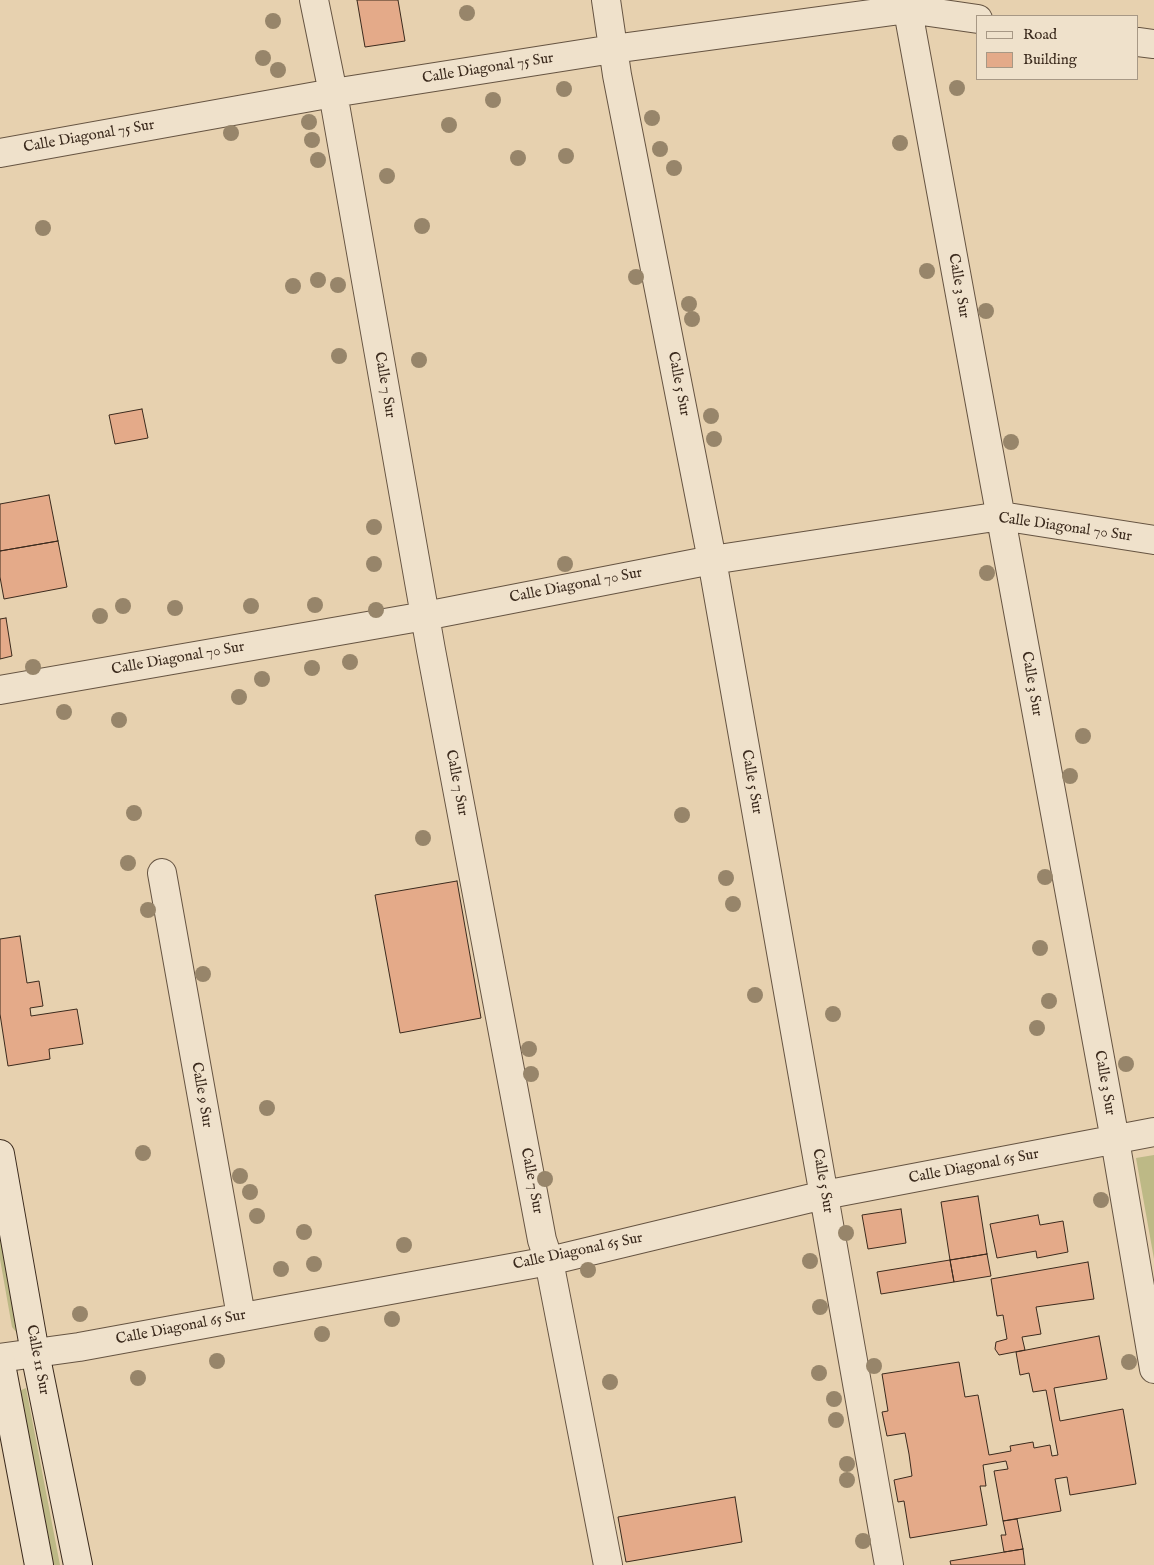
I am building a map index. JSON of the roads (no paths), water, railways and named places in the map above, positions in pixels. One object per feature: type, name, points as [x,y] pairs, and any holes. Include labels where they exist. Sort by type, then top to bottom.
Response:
[{"type":"street","name":"Calle 7 Sur","points":[[314,0],[333,93],[425,616],[542,1240],[549,1261],[608,1565]]},
{"type":"street","name":"Calle 5 Sur","points":[[606,0],[618,85],[712,560],[889,1565]]},
{"type":"street","name":"Calle Diagonal 75 Sur","points":[[0,153],[333,93],[907,5],[976,19]]},
{"type":"street","name":"Calle 3 Sur","points":[[907,5],[1116,1140],[1154,1369]]},
{"type":"street","points":[[1139,42],[1154,44]]},
{"type":"street","name":"Calle Diagonal 70 Sur","points":[[0,690],[425,616],[712,560],[1000,516],[1154,540]]},
{"type":"street","name":"Calle 9 Sur","points":[[162,873],[241,1316]]},
{"type":"street","name":"Calle Diagonal 65 Sur","points":[[0,1359],[79,1347],[549,1261],[824,1195],[1154,1132]]},
{"type":"street","name":"Calle 11 Sur","points":[[0,1154],[35,1353],[78,1565]]},
{"type":"street","points":[[0,1359],[39,1565]]}]
